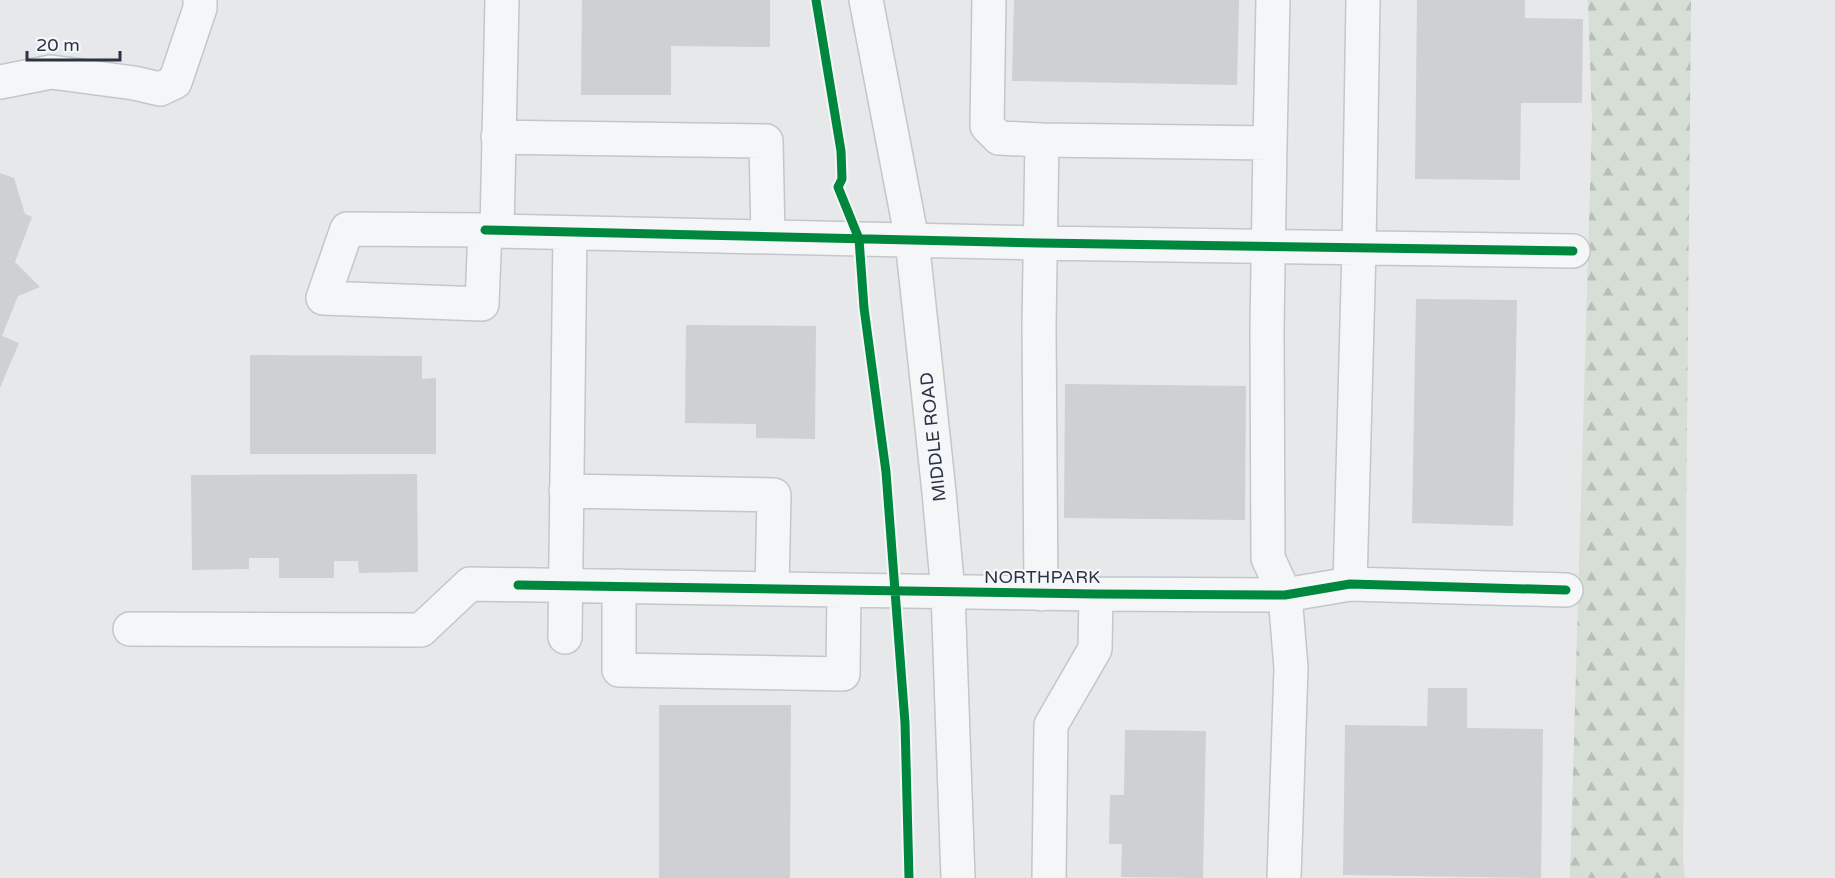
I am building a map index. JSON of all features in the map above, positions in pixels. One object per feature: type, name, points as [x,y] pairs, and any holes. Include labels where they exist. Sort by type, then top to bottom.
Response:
[{"type":"street","points":[[0,82],[51,72],[160,88],[175,82],[200,8],[200,0]]},
{"type":"street","points":[[502,0],[498,137],[491,231],[482,303],[323,298],[347,229],[491,231],[1040,243],[1573,251]]},
{"type":"street","name":"MIDDLE ROAD","points":[[866,0],[912,240],[939,492],[948,592],[958,878]]},
{"type":"street","points":[[989,0],[987,126],[999,138],[1270,143]]},
{"type":"street","points":[[1273,0],[1268,328],[1268,558],[1285,595],[1290,668],[1284,878]]},
{"type":"street","points":[[1350,584],[1363,0]]},
{"type":"street","points":[[498,137],[766,141],[768,237]]},
{"type":"street","points":[[1041,594],[1039,326],[1042,140]]},
{"type":"street","points":[[565,637],[570,234]]},
{"type":"street","points":[[566,490],[774,495],[771,590]]},
{"type":"street","name":"NORTHPARK","points":[[130,629],[421,630],[470,584],[1041,594],[1285,595],[1350,584],[1566,590]]},
{"type":"street","points":[[619,586],[619,670],[843,674],[844,591]]},
{"type":"street","points":[[1049,878],[1051,726],[1095,648],[1096,594]]},
{"type":"green space","points":[[1588,0],[1691,0],[1683,859],[1685,878],[1570,878],[1592,121]]},
{"type":"building","points":[[582,0],[770,0],[770,47],[671,46],[671,95],[581,95]]},
{"type":"building","points":[[1014,0],[1239,0],[1237,85],[1012,81]]},
{"type":"building","points":[[1417,0],[1525,0],[1525,18],[1583,19],[1582,103],[1521,103],[1520,180],[1415,179]]},
{"type":"building","points":[[0,173],[14,178],[25,214],[32,217],[15,262],[40,287],[18,296],[2,336],[19,343],[0,388]]},
{"type":"building","points":[[1416,299],[1517,300],[1513,526],[1412,523]]},
{"type":"building","points":[[686,325],[816,326],[815,439],[756,438],[756,424],[685,423]]},
{"type":"building","points":[[250,355],[422,356],[422,379],[436,378],[436,454],[250,454]]},
{"type":"building","points":[[1065,384],[1246,386],[1245,520],[1064,518]]},
{"type":"building","points":[[417,474],[418,572],[359,573],[358,561],[334,561],[334,578],[279,578],[279,558],[249,558],[249,569],[192,570],[191,475]]},
{"type":"building","points":[[1428,688],[1467,688],[1467,728],[1543,729],[1541,878],[1343,875],[1345,725],[1427,726]]},
{"type":"building","points":[[659,705],[791,705],[790,878],[659,878]]},
{"type":"building","points":[[1125,730],[1206,731],[1203,878],[1121,877],[1122,844],[1109,844],[1110,795],[1124,795]]},
{"type":"cycle path","points":[[816,0],[841,151],[842,179],[838,187],[859,239],[864,308],[886,472],[905,723],[909,878]]},
{"type":"cycle path","points":[[485,230],[1040,243],[1573,251]]},
{"type":"cycle path","points":[[518,585],[1285,595],[1350,584],[1566,590]]}]
